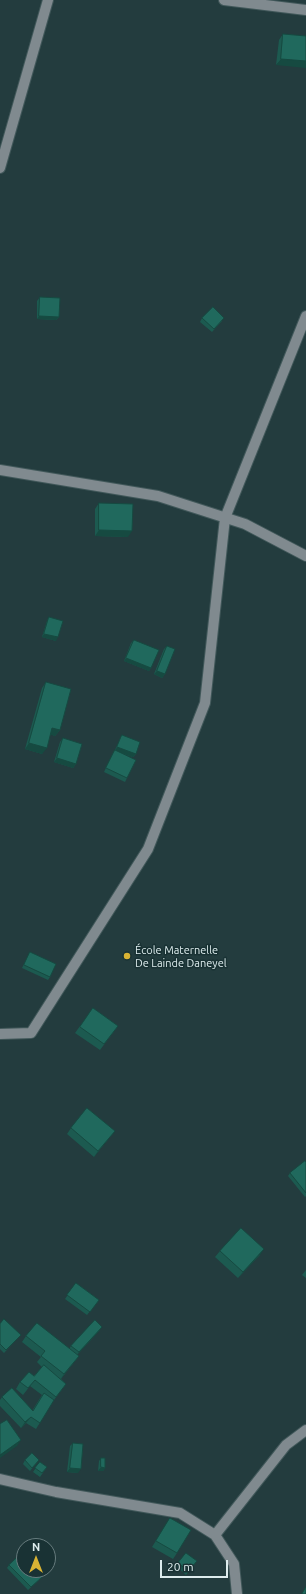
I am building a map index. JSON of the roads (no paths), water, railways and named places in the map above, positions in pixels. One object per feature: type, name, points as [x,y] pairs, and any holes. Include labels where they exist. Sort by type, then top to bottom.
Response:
[{"type":"street","points":[[0,168],[48,0]]},
{"type":"street","points":[[224,0],[306,10]]},
{"type":"street","points":[[0,1034],[32,1033],[148,849],[205,703],[225,518],[306,316]]},
{"type":"street","points":[[0,470],[158,496],[245,524],[306,556]]},
{"type":"street","points":[[215,1535],[286,1445],[306,1430]]},
{"type":"street","points":[[0,1479],[63,1493],[180,1513],[215,1535],[234,1564],[238,1594]]},
{"type":"place","name":"École Maternelle De Lainde Daneyel","points":[[127,956]]}]
